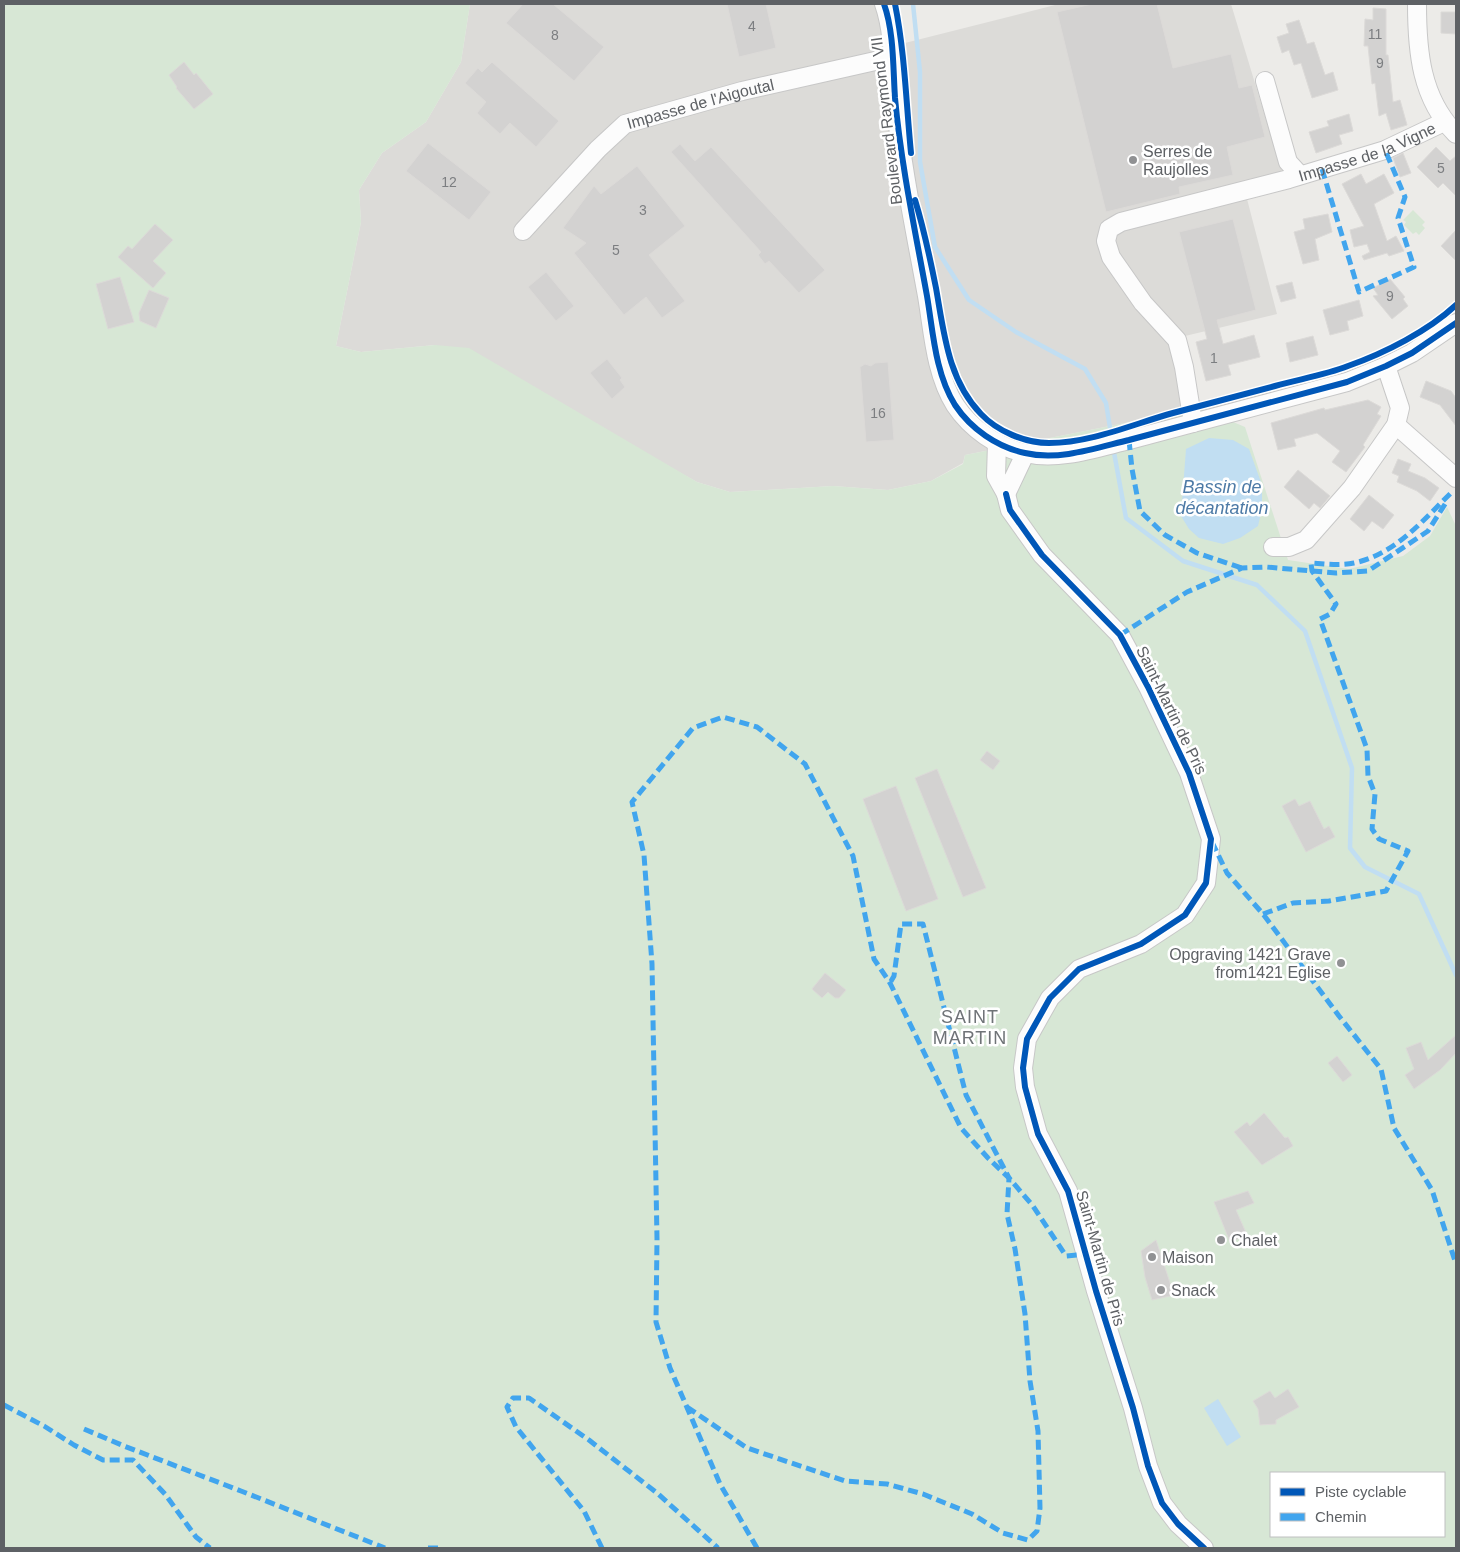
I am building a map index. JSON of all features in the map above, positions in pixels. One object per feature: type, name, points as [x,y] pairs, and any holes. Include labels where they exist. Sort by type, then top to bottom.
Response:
[{"type":"street","name":"Boulevard Raymond VII","points":[[884,4],[893,57],[896,98],[912,219],[942,373],[954,404],[980,432],[997,443],[1025,454],[1053,456],[1129,440],[1347,382],[1386,366],[1425,346],[1456,324]]},
{"type":"street","points":[[1417,4],[1417,40],[1426,85],[1444,122],[1456,134]]},
{"type":"street","name":"Impasse de l'Aigoutal","points":[[522,231],[598,149],[624,124],[742,91],[893,57]]},
{"type":"street","name":"Impasse de la Vigne","points":[[1265,81],[1288,162],[1299,174],[1385,150],[1444,122]]},
{"type":"street","points":[[1193,423],[1184,367],[1177,340],[1143,303],[1111,256],[1106,241],[1109,229],[1121,222],[1289,179],[1299,174]]},
{"type":"street","points":[[1273,547],[1289,547],[1306,540],[1352,488],[1396,425],[1400,408],[1386,366]]},
{"type":"street","points":[[1396,425],[1456,478]]},
{"type":"street","name":"Saint-Martin de Pris","points":[[997,443],[996,476],[1006,494],[1010,510],[1042,555],[1120,635],[1148,687],[1189,773],[1211,839],[1206,883],[1185,915],[1141,944],[1079,969],[1050,998],[1027,1039],[1023,1068],[1025,1087],[1038,1134],[1068,1191],[1096,1291],[1133,1408],[1148,1466],[1162,1503],[1178,1524],[1204,1548]]},
{"type":"street","points":[[1006,494],[1025,454]]},
{"type":"shaded area","points":[[470,4],[881,4],[897,45],[1059,4],[1231,4],[1284,179],[1247,199],[1277,314],[1185,336],[1200,408],[965,455],[963,463],[931,481],[888,490],[833,486],[730,492],[697,482],[435,345],[361,352],[336,346],[361,222],[359,190],[382,153],[426,122],[461,62]]},
{"type":"green space","points":[[4,4],[470,4],[461,62],[426,122],[382,153],[359,190],[361,222],[336,346],[361,352],[435,345],[469,348],[697,482],[730,492],[833,486],[888,490],[931,481],[963,464],[965,455],[1200,408],[1245,427],[1288,560],[1349,569],[1403,556],[1430,536],[1447,507],[1456,526],[1456,1548],[4,1548]]},
{"type":"green space","points":[[1413,210],[1425,222],[1422,225],[1425,228],[1419,235],[1416,232],[1413,234],[1404,225],[1406,222],[1403,220]]},
{"type":"water","name":"Bassin de décantation","points":[[1209,438],[1233,440],[1249,449],[1262,485],[1262,509],[1258,526],[1240,538],[1223,544],[1199,538],[1189,529],[1181,516],[1186,449]]},
{"type":"water","points":[[1218,1399],[1241,1437],[1227,1446],[1204,1408]]},
{"type":"building","points":[[523,4],[553,4],[604,47],[574,81],[506,23]]},
{"type":"building","points":[[727,4],[766,4],[776,48],[739,57]]},
{"type":"building","points":[[1092,4],[1157,4],[1173,68],[1231,54],[1239,88],[1252,85],[1265,137],[1227,147],[1233,175],[1179,187],[1180,194],[1106,212],[1057,12]]},
{"type":"building","points":[[1373,8],[1386,9],[1386,55],[1388,55],[1393,102],[1400,100],[1407,125],[1391,130],[1386,113],[1379,116],[1375,83],[1372,84],[1368,46],[1364,46],[1365,19],[1373,20]]},
{"type":"building","points":[[1441,12],[1456,12],[1456,34],[1441,33]]},
{"type":"building","points":[[1299,20],[1307,44],[1314,42],[1325,75],[1333,72],[1338,90],[1312,98],[1301,63],[1294,65],[1289,50],[1282,53],[1277,37],[1289,33],[1286,24]]},
{"type":"building","points":[[184,62],[194,75],[196,73],[213,94],[194,109],[176,88],[169,75]]},
{"type":"building","points":[[492,62],[559,121],[536,147],[510,123],[500,134],[477,113],[486,102],[465,83],[478,68],[482,72]]},
{"type":"building","points":[[1349,114],[1353,131],[1339,135],[1342,144],[1316,153],[1309,132],[1329,126],[1327,121]]},
{"type":"building","points":[[428,143],[491,192],[469,220],[406,171]]},
{"type":"building","points":[[680,144],[695,161],[711,147],[825,270],[799,293],[769,261],[765,264],[758,255],[761,252],[671,152]]},
{"type":"building","points":[[1436,147],[1450,161],[1456,156],[1456,196],[1443,183],[1438,188],[1417,167]]},
{"type":"building","points":[[1403,153],[1411,173],[1400,177],[1393,158]]},
{"type":"building","points":[[637,166],[685,226],[649,255],[685,301],[662,318],[646,297],[624,315],[574,253],[586,243],[563,228],[594,186],[601,194]]},
{"type":"building","points":[[1361,174],[1366,184],[1384,174],[1394,193],[1374,204],[1387,241],[1396,236],[1404,251],[1389,256],[1387,253],[1364,260],[1362,256],[1370,252],[1367,244],[1354,247],[1350,230],[1364,226],[1342,184]]},
{"type":"building","points":[[1328,214],[1332,232],[1315,239],[1319,260],[1303,264],[1294,232],[1305,229],[1303,219]]},
{"type":"building","points":[[1233,219],[1256,310],[1217,320],[1223,344],[1254,335],[1260,357],[1228,365],[1231,375],[1206,381],[1196,342],[1207,339],[1179,232]]},
{"type":"building","points":[[155,224],[173,240],[153,261],[166,273],[153,288],[118,257],[128,246],[132,249]]},
{"type":"building","points":[[1456,230],[1456,261],[1441,246]]},
{"type":"building","points":[[546,272],[574,306],[556,321],[528,287]]},
{"type":"building","points":[[120,277],[134,322],[108,329],[96,284]]},
{"type":"building","points":[[1390,279],[1405,297],[1403,299],[1408,306],[1392,319],[1373,296],[1378,295],[1373,288]]},
{"type":"building","points":[[1292,282],[1296,298],[1281,302],[1276,286]]},
{"type":"building","points":[[149,290],[169,298],[156,328],[140,321],[139,313]]},
{"type":"building","points":[[1359,300],[1363,316],[1347,321],[1349,330],[1330,335],[1323,310]]},
{"type":"building","points":[[1313,336],[1318,355],[1290,362],[1286,343]]},
{"type":"building","points":[[607,359],[622,378],[620,380],[625,387],[612,399],[590,373]]},
{"type":"building","points":[[888,362],[894,440],[866,442],[860,367],[865,364],[871,366],[875,363]]},
{"type":"building","points":[[1426,381],[1451,391],[1456,398],[1456,426],[1440,405],[1420,397]]},
{"type":"building","points":[[1368,400],[1381,407],[1377,414],[1381,416],[1363,445],[1365,447],[1346,472],[1332,462],[1340,451],[1317,433],[1294,439],[1296,446],[1278,450],[1271,423],[1324,408],[1325,410]]},
{"type":"building","points":[[1398,459],[1411,464],[1408,471],[1425,478],[1439,488],[1430,501],[1417,491],[1397,482],[1399,476],[1392,473]]},
{"type":"building","points":[[1298,470],[1330,496],[1320,508],[1314,503],[1309,509],[1284,487]]},
{"type":"building","points":[[1369,495],[1394,515],[1383,529],[1372,521],[1364,531],[1350,519]]},
{"type":"building","points":[[987,751],[1000,761],[993,770],[980,760]]},
{"type":"building","points":[[937,769],[986,888],[963,897],[915,778]]},
{"type":"building","points":[[896,786],[938,899],[906,911],[863,799]]},
{"type":"building","points":[[1295,799],[1299,806],[1310,801],[1324,829],[1329,826],[1335,837],[1306,852],[1282,806]]},
{"type":"building","points":[[825,973],[846,990],[839,998],[835,998],[828,992],[822,998],[812,989]]},
{"type":"building","points":[[1456,1035],[1456,1053],[1440,1070],[1414,1089],[1405,1075],[1414,1069],[1406,1048],[1421,1042],[1428,1060]]},
{"type":"building","points":[[1337,1056],[1352,1075],[1343,1082],[1328,1063]]},
{"type":"building","points":[[1264,1113],[1285,1138],[1288,1137],[1293,1146],[1262,1165],[1234,1132],[1247,1122],[1250,1126]]},
{"type":"building","points":[[1248,1191],[1254,1203],[1236,1210],[1247,1235],[1230,1242],[1214,1202]]},
{"type":"building","points":[[1156,1240],[1174,1295],[1152,1300],[1145,1277],[1141,1251]]},
{"type":"building","points":[[1288,1389],[1299,1407],[1276,1420],[1276,1424],[1260,1425],[1258,1409],[1253,1401],[1270,1391],[1275,1398]]},
{"type":"waterway","points":[[913,4],[920,72],[920,162],[935,247],[969,300],[1016,332],[1085,369],[1106,403],[1112,440]]},
{"type":"waterway","points":[[1113,447],[1126,518],[1183,561],[1257,585],[1305,631],[1352,768],[1350,848],[1365,867],[1419,894],[1456,975]]},
{"type":"marked path","points":[[1322,169],[1359,292],[1414,267],[1398,218],[1405,197],[1385,150]]},
{"type":"marked path","points":[[1129,440],[1140,511],[1165,535],[1197,553],[1242,568]]},
{"type":"marked path","points":[[1263,914],[1293,903],[1329,901],[1386,891],[1408,851],[1379,839],[1372,829],[1375,794],[1368,776],[1367,749],[1320,619],[1330,614],[1336,604],[1312,571],[1311,563],[1349,564],[1369,559],[1383,552],[1420,524],[1453,491]]},
{"type":"marked path","points":[[1120,635],[1187,592],[1242,568],[1266,567],[1336,573],[1368,571],[1428,531],[1447,501]]},
{"type":"marked path","points":[[757,1548],[720,1484],[670,1368],[656,1322],[657,1239],[652,964],[644,855],[632,802],[693,728],[723,717],[757,727],[805,764],[853,856],[874,959],[890,983],[961,1128],[1033,1206],[1066,1256],[1086,1254]]},
{"type":"marked path","points":[[1212,842],[1227,873],[1263,914],[1381,1069],[1394,1128],[1432,1190],[1456,1264]]},
{"type":"marked path","points":[[687,1407],[747,1448],[845,1481],[887,1484],[923,1494],[972,1514],[1003,1533],[1028,1540],[1037,1531],[1040,1508],[1038,1431],[1030,1381],[1025,1314],[1015,1249],[1007,1214],[1009,1178],[966,1095],[923,924],[901,924],[894,976],[890,983]]},
{"type":"marked path","points":[[602,1548],[584,1511],[516,1427],[507,1407],[513,1398],[529,1398],[589,1440],[657,1493],[718,1548]]},
{"type":"marked path","points":[[4,1405],[103,1460],[133,1460],[165,1494],[196,1537],[210,1548]]},
{"type":"marked path","points":[[84,1429],[385,1548]]},
{"type":"marked path","points":[[428,1548],[438,1548]]},
{"type":"cycle path","points":[[884,4],[890,26],[895,98],[905,172],[939,366],[948,393],[961,414],[995,442],[1015,450],[1038,455],[1064,455],[1104,447],[1347,382],[1412,353],[1456,323]]},
{"type":"cycle path","points":[[895,4],[903,60],[911,153]]},
{"type":"cycle path","points":[[915,200],[929,255],[945,339],[954,371],[961,386],[981,414],[995,426],[1012,435],[1030,441],[1049,443],[1080,440],[1339,369],[1377,355],[1405,340],[1433,324],[1456,305]]},
{"type":"cycle path","points":[[1006,494],[1010,510],[1042,555],[1120,635],[1148,687],[1189,773],[1211,839],[1206,883],[1185,915],[1141,944],[1079,969],[1050,998],[1027,1039],[1023,1068],[1025,1087],[1038,1134],[1068,1191],[1096,1291],[1133,1408],[1148,1466],[1162,1503],[1178,1524],[1204,1548]]},
{"type":"place","name":"Serres de Raujolles","points":[[1133,160]]},
{"type":"place","name":"Opgraving 1421 Grave from1421 Eglise","points":[[1341,963]]},
{"type":"place","name":"Chalet","points":[[1221,1240]]},
{"type":"place","name":"Maison","points":[[1152,1257]]},
{"type":"place","name":"Snack","points":[[1161,1290]]},
{"type":"district","name":"SAINT MARTIN","points":[[970,1027]]}]
